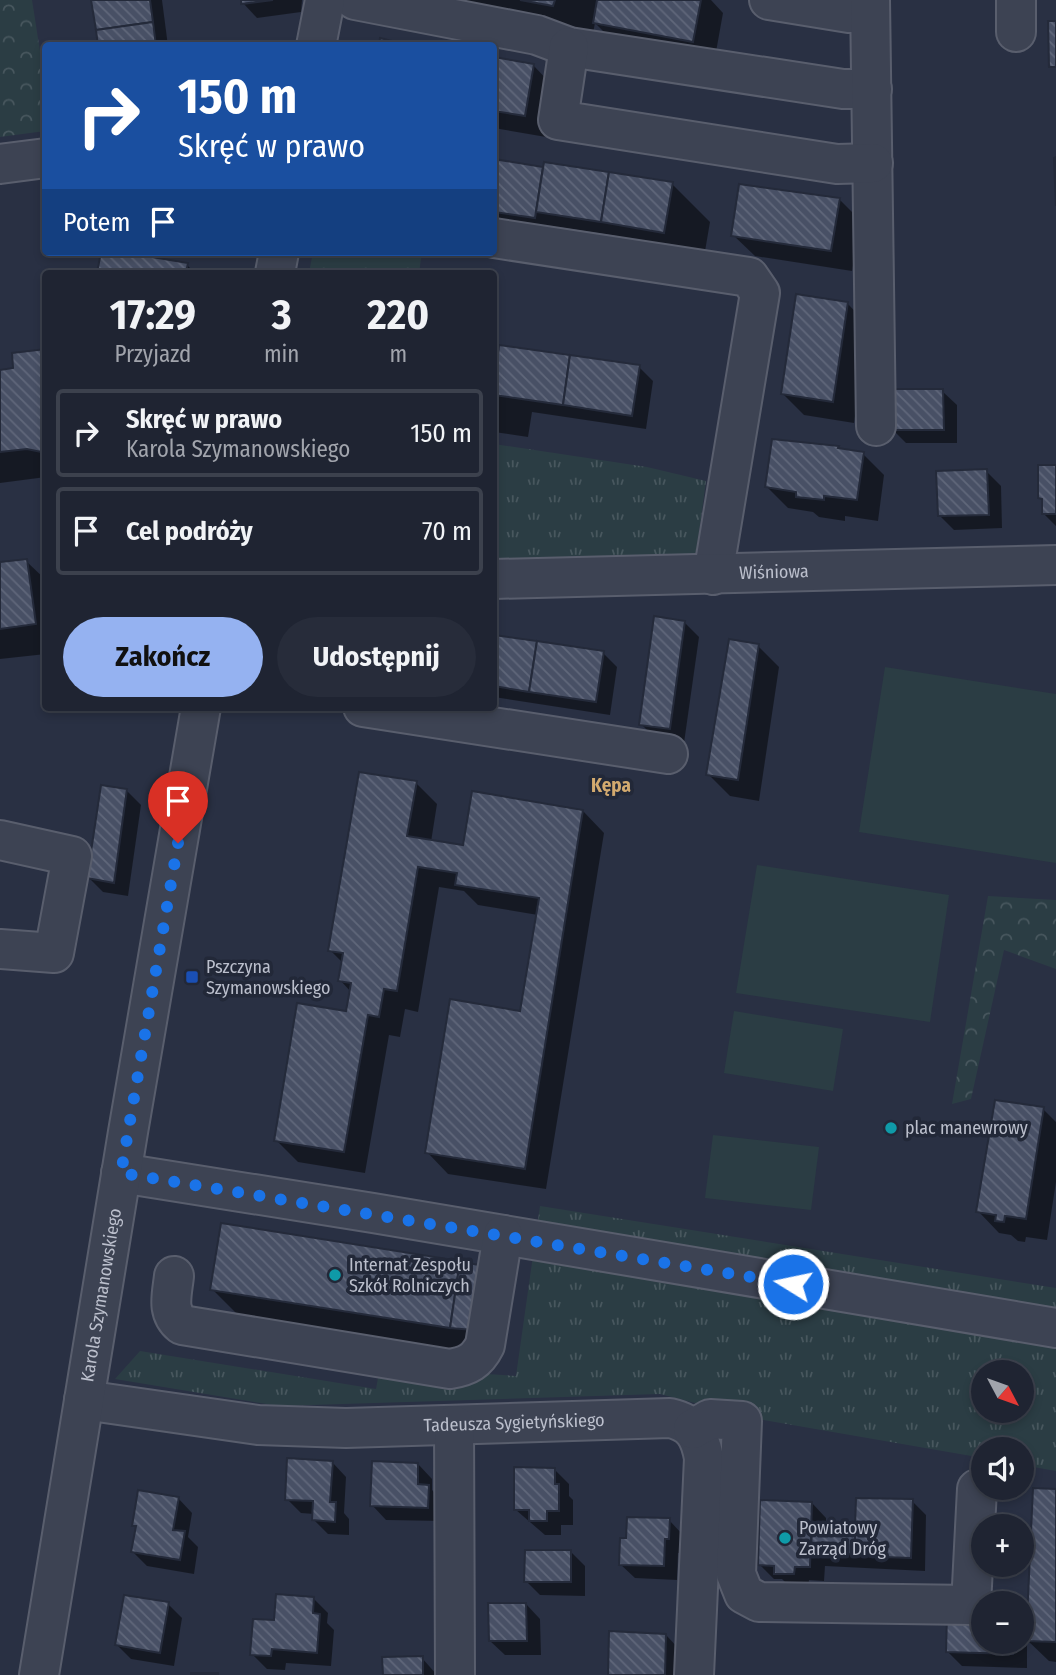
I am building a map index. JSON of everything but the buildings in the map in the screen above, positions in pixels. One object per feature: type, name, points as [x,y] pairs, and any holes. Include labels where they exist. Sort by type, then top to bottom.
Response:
[{"type":"street","points":[[317,42],[325,0]]},
{"type":"street","points":[[355,0],[537,35],[569,47],[843,89],[872,89]]},
{"type":"street","points":[[769,0],[849,13],[870,6],[876,426]]},
{"type":"street","points":[[569,47],[558,120],[837,164],[873,163]]},
{"type":"street","points":[[0,164],[42,159]]},
{"type":"street","points":[[497,238],[749,277],[760,293],[713,575]]},
{"type":"street","name":"Wiśniowa","points":[[497,579],[1056,565]]},
{"type":"street","name":"Karola Szymanowskiego","points":[[39,1675],[200,711]]},
{"type":"street","points":[[389,711],[668,754]]},
{"type":"street","points":[[0,840],[72,856],[54,953],[0,949]]},
{"type":"street","points":[[121,1173],[1056,1328]]},
{"type":"street","points":[[174,1276],[170,1306],[174,1319],[182,1325],[450,1369],[463,1367],[478,1358],[485,1345],[503,1235]]},
{"type":"street","name":"Tadeusza Sygietyńskiego","points":[[84,1400],[258,1424],[346,1428],[670,1418],[684,1421],[693,1429]]},
{"type":"street","points":[[694,1675],[704,1458],[701,1441],[693,1429],[710,1419],[743,1421],[736,1574],[744,1594],[759,1602],[971,1605],[976,1500]]},
{"type":"street","points":[[454,1425],[455,1675]]},
{"type":"green space","points":[[0,0],[32,0],[42,64],[42,131],[0,137]]},
{"type":"green space","points":[[312,256],[421,256],[419,270],[310,270]]},
{"type":"green space","points":[[497,444],[647,467],[706,481],[696,555],[497,563]]},
{"type":"green space","points":[[885,667],[1056,694],[1056,863],[859,832]]},
{"type":"green space","points":[[757,865],[949,895],[930,1022],[736,993]]},
{"type":"green space","points":[[988,896],[1056,900],[1056,969],[1004,950],[971,1099],[952,1104]]},
{"type":"green space","points":[[734,1011],[843,1029],[833,1091],[724,1073]]},
{"type":"green space","points":[[713,1135],[819,1147],[811,1210],[705,1198]]},
{"type":"green space","points":[[540,1206],[1056,1288],[1056,1471],[1034,1467],[1034,1437],[971,1437],[971,1456],[757,1419],[660,1394],[279,1406],[115,1379],[140,1351],[376,1389],[380,1367],[516,1376]]},
{"type":"place","name":"Pszczyna Szymanowskiego","points":[[192,977]]},
{"type":"place","name":"plac manewrowy","points":[[891,1128]]},
{"type":"place","name":"Internat Zespołu Szkół Rolniczych","points":[[335,1275]]},
{"type":"place","name":"Powiatowy Zarząd Dróg","points":[[785,1538]]},
{"type":"district","name":"Kępa","points":[[611,785]]},
{"type":"route","points":[[178,843],[121,1173],[793,1284]]}]
